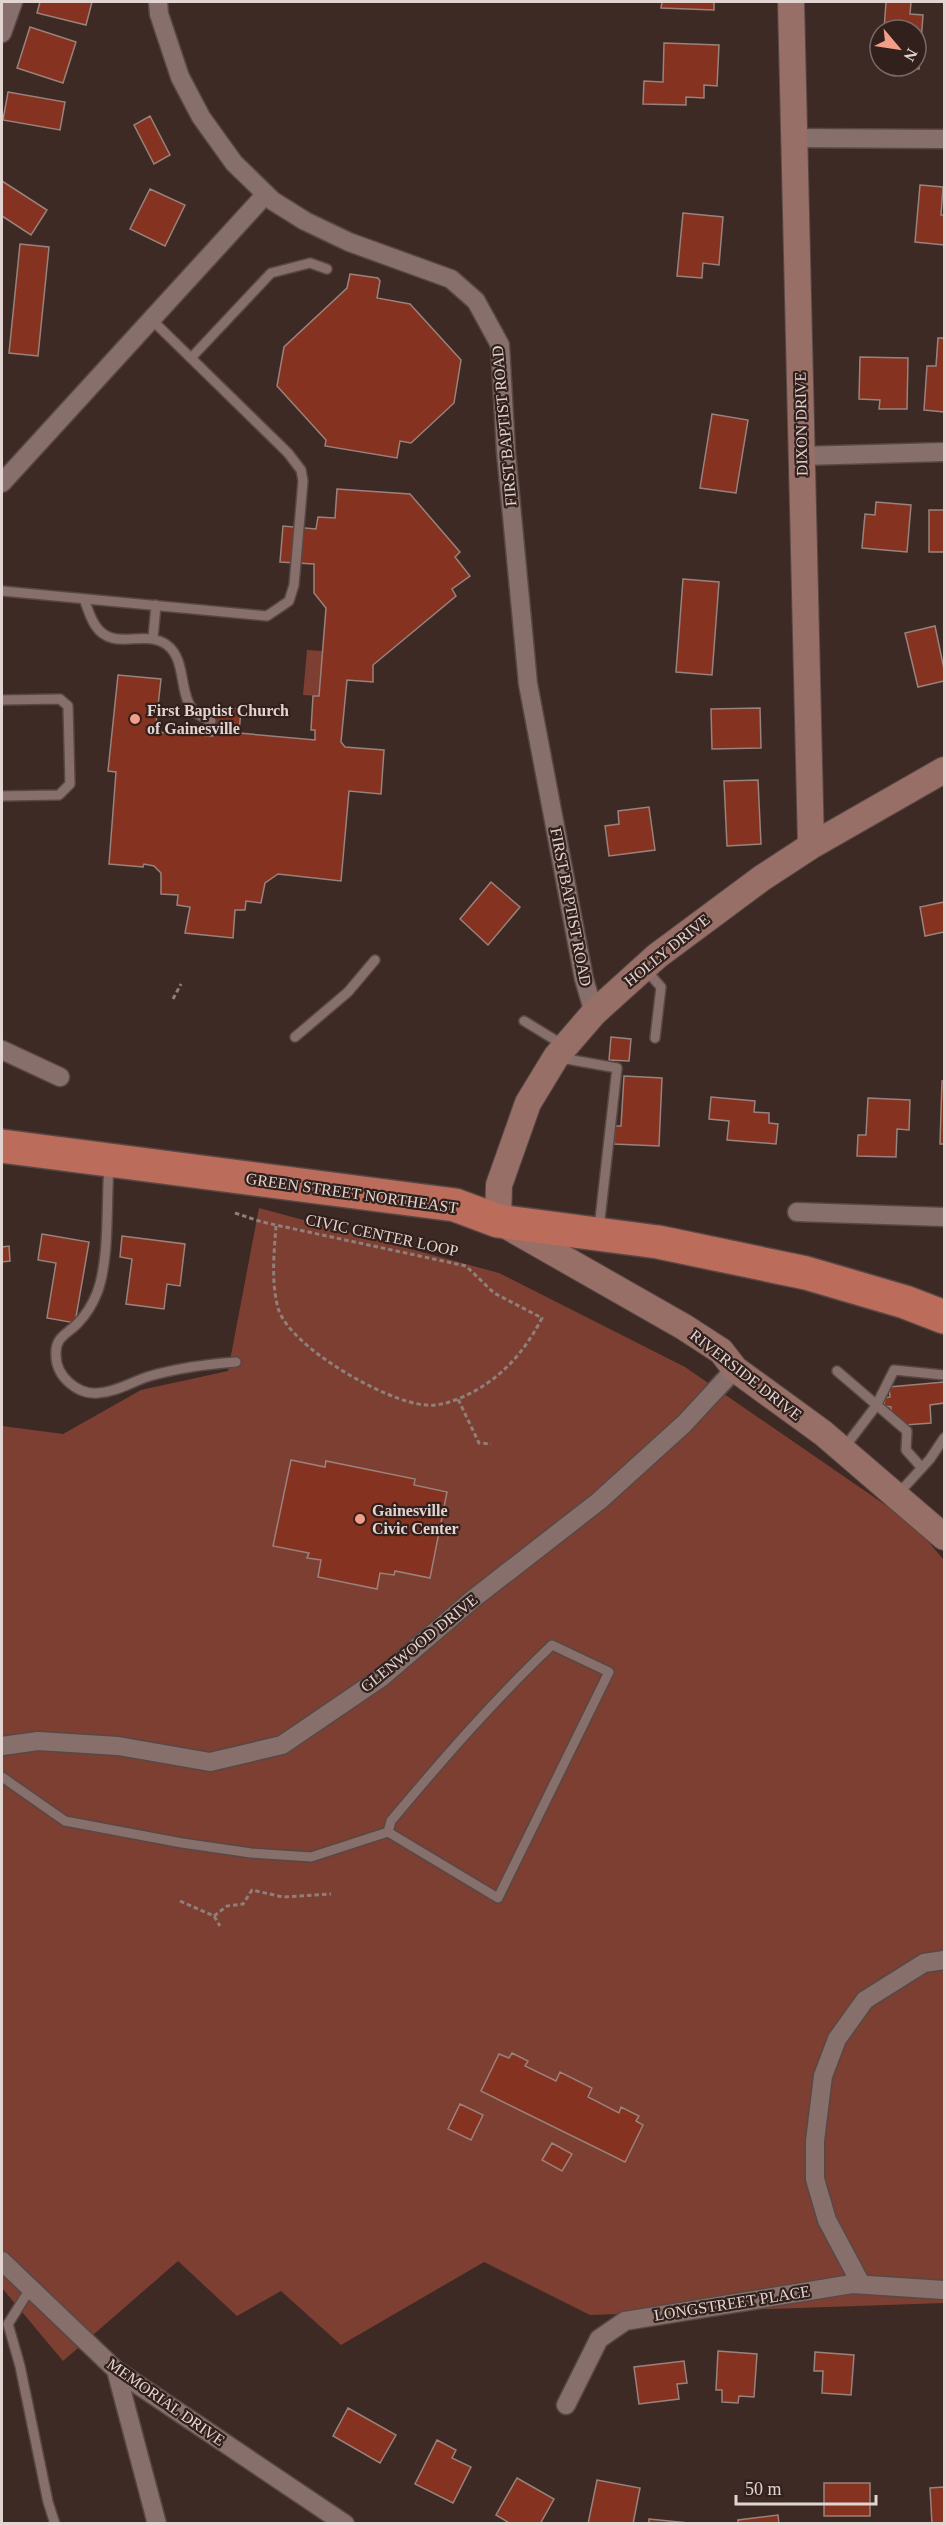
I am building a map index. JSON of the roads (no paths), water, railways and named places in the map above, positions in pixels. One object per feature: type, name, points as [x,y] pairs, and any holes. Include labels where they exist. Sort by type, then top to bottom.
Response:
[{"type":"highway","name":"GREEN STREET NORTHEAST","points":[[2,1146],[455,1205],[498,1221],[658,1242],[806,1273],[945,1317]]},
{"type":"street","points":[[2,33],[13,2]]},
{"type":"street","name":"FIRST BAPTIST ROAD","points":[[158,2],[159,14],[180,77],[201,117],[234,163],[273,201],[305,221],[349,242],[451,279],[476,301],[500,345],[506,452],[528,684],[584,979],[594,1013]]},
{"type":"street","name":"DIXON DRIVE","points":[[792,2],[811,846]]},
{"type":"street","points":[[794,138],[945,139]]},
{"type":"street","points":[[2,483],[266,194]]},
{"type":"street","points":[[801,456],[945,452]]},
{"type":"street","name":"HOLLY DRIVE","points":[[498,1221],[499,1185],[528,1103],[560,1051],[594,1013],[644,967],[720,908],[811,846],[945,770]]},
{"type":"street","points":[[2,1050],[60,1077]]},
{"type":"street","points":[[797,1212],[945,1217]]},
{"type":"street","name":"RIVERSIDE DRIVE","points":[[498,1221],[684,1327],[721,1351],[735,1369],[842,1450],[945,1537]]},
{"type":"street","name":"GLENWOOD DRIVE","points":[[2,1746],[38,1741],[118,1746],[210,1762],[282,1745],[382,1677],[473,1599],[599,1501],[684,1424],[735,1369]]},
{"type":"street","points":[[861,2284],[827,2220],[815,2179],[815,2141],[823,2076],[837,2039],[865,2000],[924,1964],[945,1960]]},
{"type":"street","name":"MEMORIAL DRIVE","points":[[2,2261],[116,2370],[345,2523]]},
{"type":"street","name":"LONGSTREET PLACE","points":[[566,2405],[599,2339],[626,2321],[852,2284],[945,2290]]},
{"type":"street","points":[[116,2370],[157,2523]]},
{"type":"lane","points":[[191,358],[271,273],[310,263],[327,269]]},
{"type":"lane","points":[[2,591],[267,616],[289,601],[294,585],[303,482],[301,470],[288,453],[151,319]]},
{"type":"lane","points":[[84,599],[95,625],[105,636],[122,641],[153,638],[168,646],[179,664],[186,698],[193,711],[211,721]]},
{"type":"lane","points":[[153,638],[156,605]]},
{"type":"lane","points":[[2,700],[60,699],[68,706],[70,784],[59,795],[2,796]]},
{"type":"lane","points":[[295,1037],[348,992],[375,960]]},
{"type":"lane","points":[[644,967],[661,987],[655,1038]]},
{"type":"lane","points":[[524,1021],[560,1051],[616,1068],[598,1233]]},
{"type":"lane","points":[[110,1160],[101,1280],[87,1310],[77,1324],[61,1335],[56,1345],[56,1363],[67,1381],[80,1391],[97,1394],[115,1390],[149,1376],[236,1362]]},
{"type":"lane","points":[[842,1450],[876,1406],[894,1370],[945,1376]]},
{"type":"lane","points":[[837,1371],[907,1431],[906,1450],[922,1468]]},
{"type":"lane","points":[[896,1495],[922,1468],[945,1438]]},
{"type":"lane","points":[[2,1777],[65,1821],[182,1843],[311,1857],[388,1832],[498,1898],[609,1672],[552,1645],[464,1735],[391,1821],[388,1832]]},
{"type":"lane","points":[[30,2289],[8,2324],[20,2366],[48,2502],[56,2523]]},
{"type":"place","name":"First Baptist Church of Gainesville","points":[[135,719]]},
{"type":"place","name":"Gainesville Civic Center","points":[[360,1519]]}]
